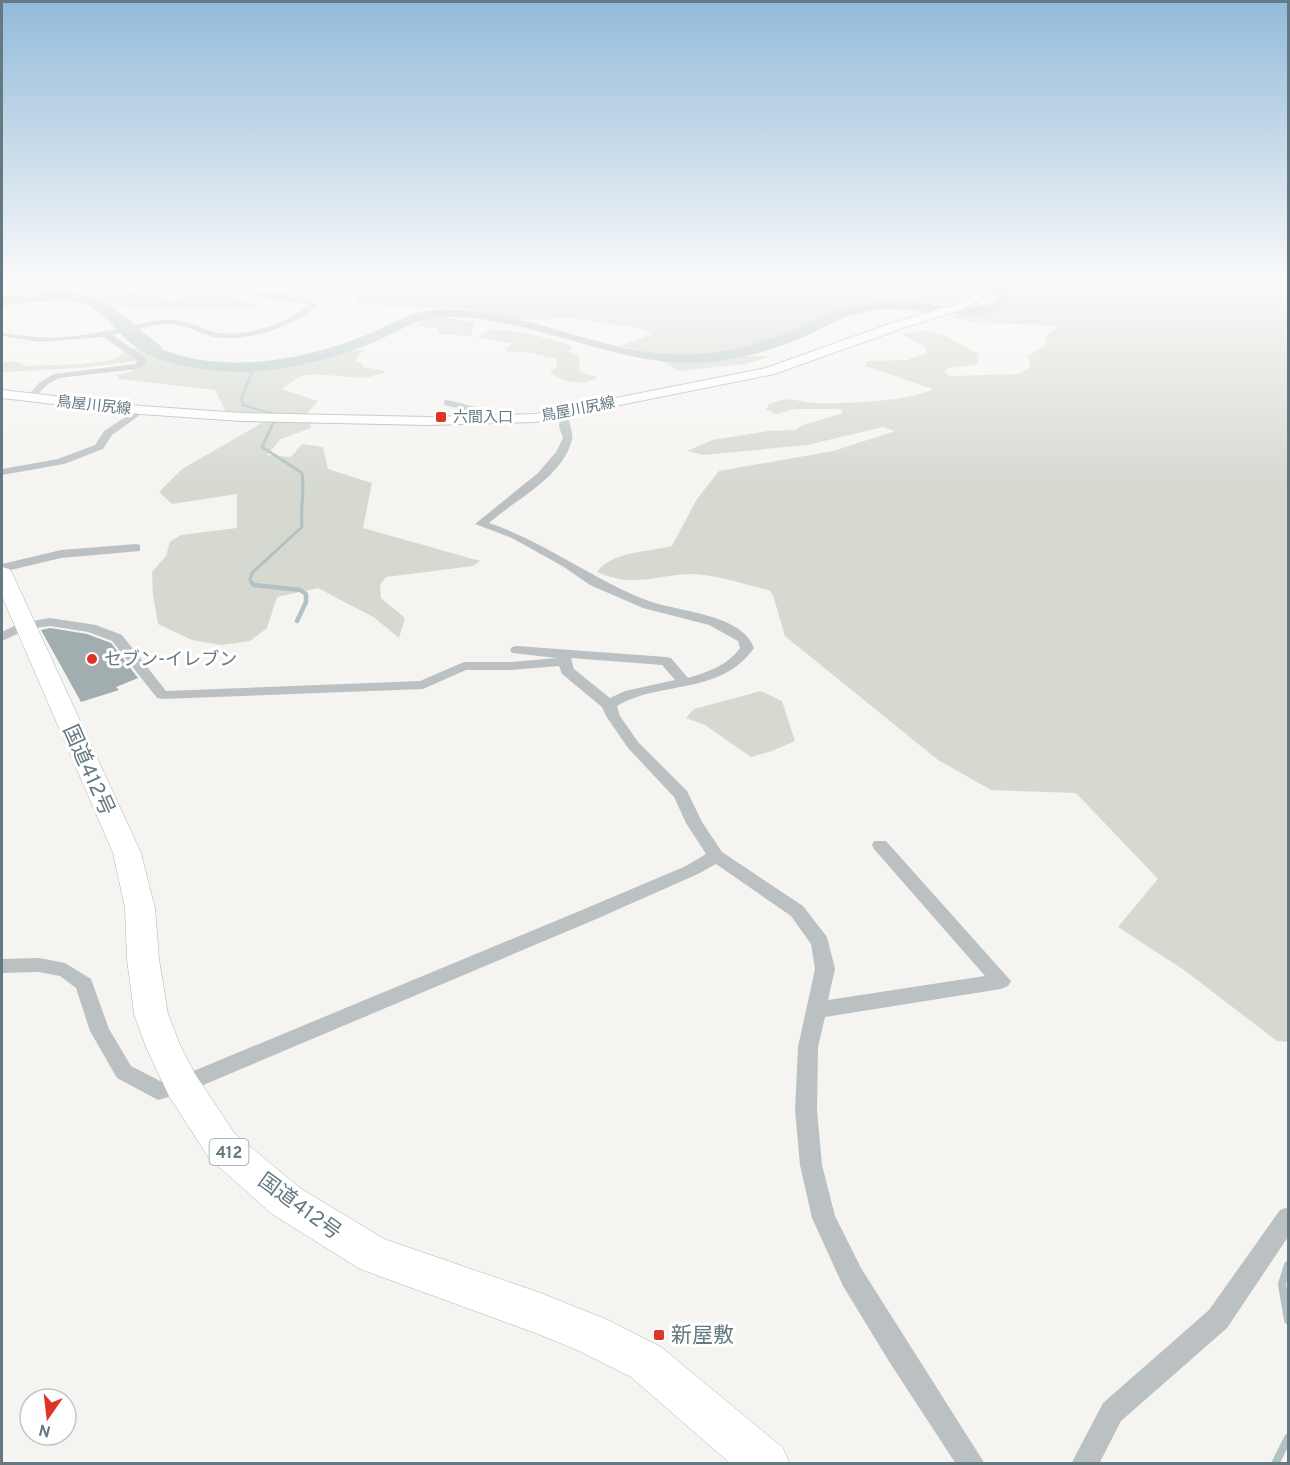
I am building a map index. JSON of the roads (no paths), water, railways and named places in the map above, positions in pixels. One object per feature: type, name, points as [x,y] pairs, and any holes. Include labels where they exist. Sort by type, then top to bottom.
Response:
[{"type":"highway","name":"国道412号","points":[[2,573],[13,631],[127,853],[140,908],[143,959],[151,1014],[163,1047],[182,1085],[222,1146],[286,1201],[324,1227],[374,1255],[549,1317],[593,1335],[646,1362],[767,1464]]},
{"type":"main road","name":"鳥屋川尻線","points":[[2,394],[141,410],[218,416],[482,421],[535,418],[769,371],[824,351]]},
{"type":"street","points":[[31,398],[39,386],[57,376],[137,366],[142,363],[143,360],[132,351]]},
{"type":"street","points":[[447,403],[473,409],[482,421]]},
{"type":"street","points":[[2,472],[60,462],[99,447],[108,433],[141,410]]},
{"type":"street","points":[[562,413],[568,438],[565,448],[550,469],[498,508],[481,524],[516,536],[568,564],[594,582],[648,605],[714,622],[744,639],[747,648],[744,657],[706,676],[627,695],[609,705]]},
{"type":"street","points":[[2,568],[61,554],[136,548]]},
{"type":"street","points":[[13,631],[50,622],[91,628],[117,638],[162,695],[423,685],[464,666],[512,666],[563,657]]},
{"type":"street","points":[[517,650],[563,657],[666,661],[684,682]]},
{"type":"street","points":[[563,657],[567,671],[609,705],[613,716],[633,745],[681,795],[694,823],[716,856],[797,911],[820,942],[825,969],[808,1047],[806,1110],[812,1165],[824,1218],[852,1277],[899,1354],[972,1464]]},
{"type":"street","points":[[816,1010],[1001,981],[880,845]]},
{"type":"street","points":[[2,966],[39,965],[64,970],[84,984],[100,1031],[124,1072],[158,1091],[182,1085],[609,906],[692,870],[716,856]]},
{"type":"street","points":[[1084,1464],[1112,1412],[1218,1319],[1288,1218]]},
{"type":"waterway","points":[[153,351],[174,359],[220,367],[268,366],[335,351]]},
{"type":"waterway","points":[[621,351],[689,359],[716,357],[741,351]]},
{"type":"waterway","points":[[254,367],[241,399],[243,405],[273,414],[269,413]]},
{"type":"waterway","points":[[253,584],[250,580],[252,573],[302,527],[302,473],[262,447],[274,421]]},
{"type":"waterway","points":[[253,584],[300,590],[306,594],[306,602],[297,621]]},
{"type":"waterway","points":[[1288,1265],[1282,1284],[1288,1320]]},
{"type":"waterway","points":[[1275,1464],[1288,1438]]},
{"type":"place","name":"六間入口","points":[[441,417]]},
{"type":"place","name":"セブン-イレブン","points":[[92,659]]},
{"type":"place","name":"新屋敷","points":[[659,1335]]}]
